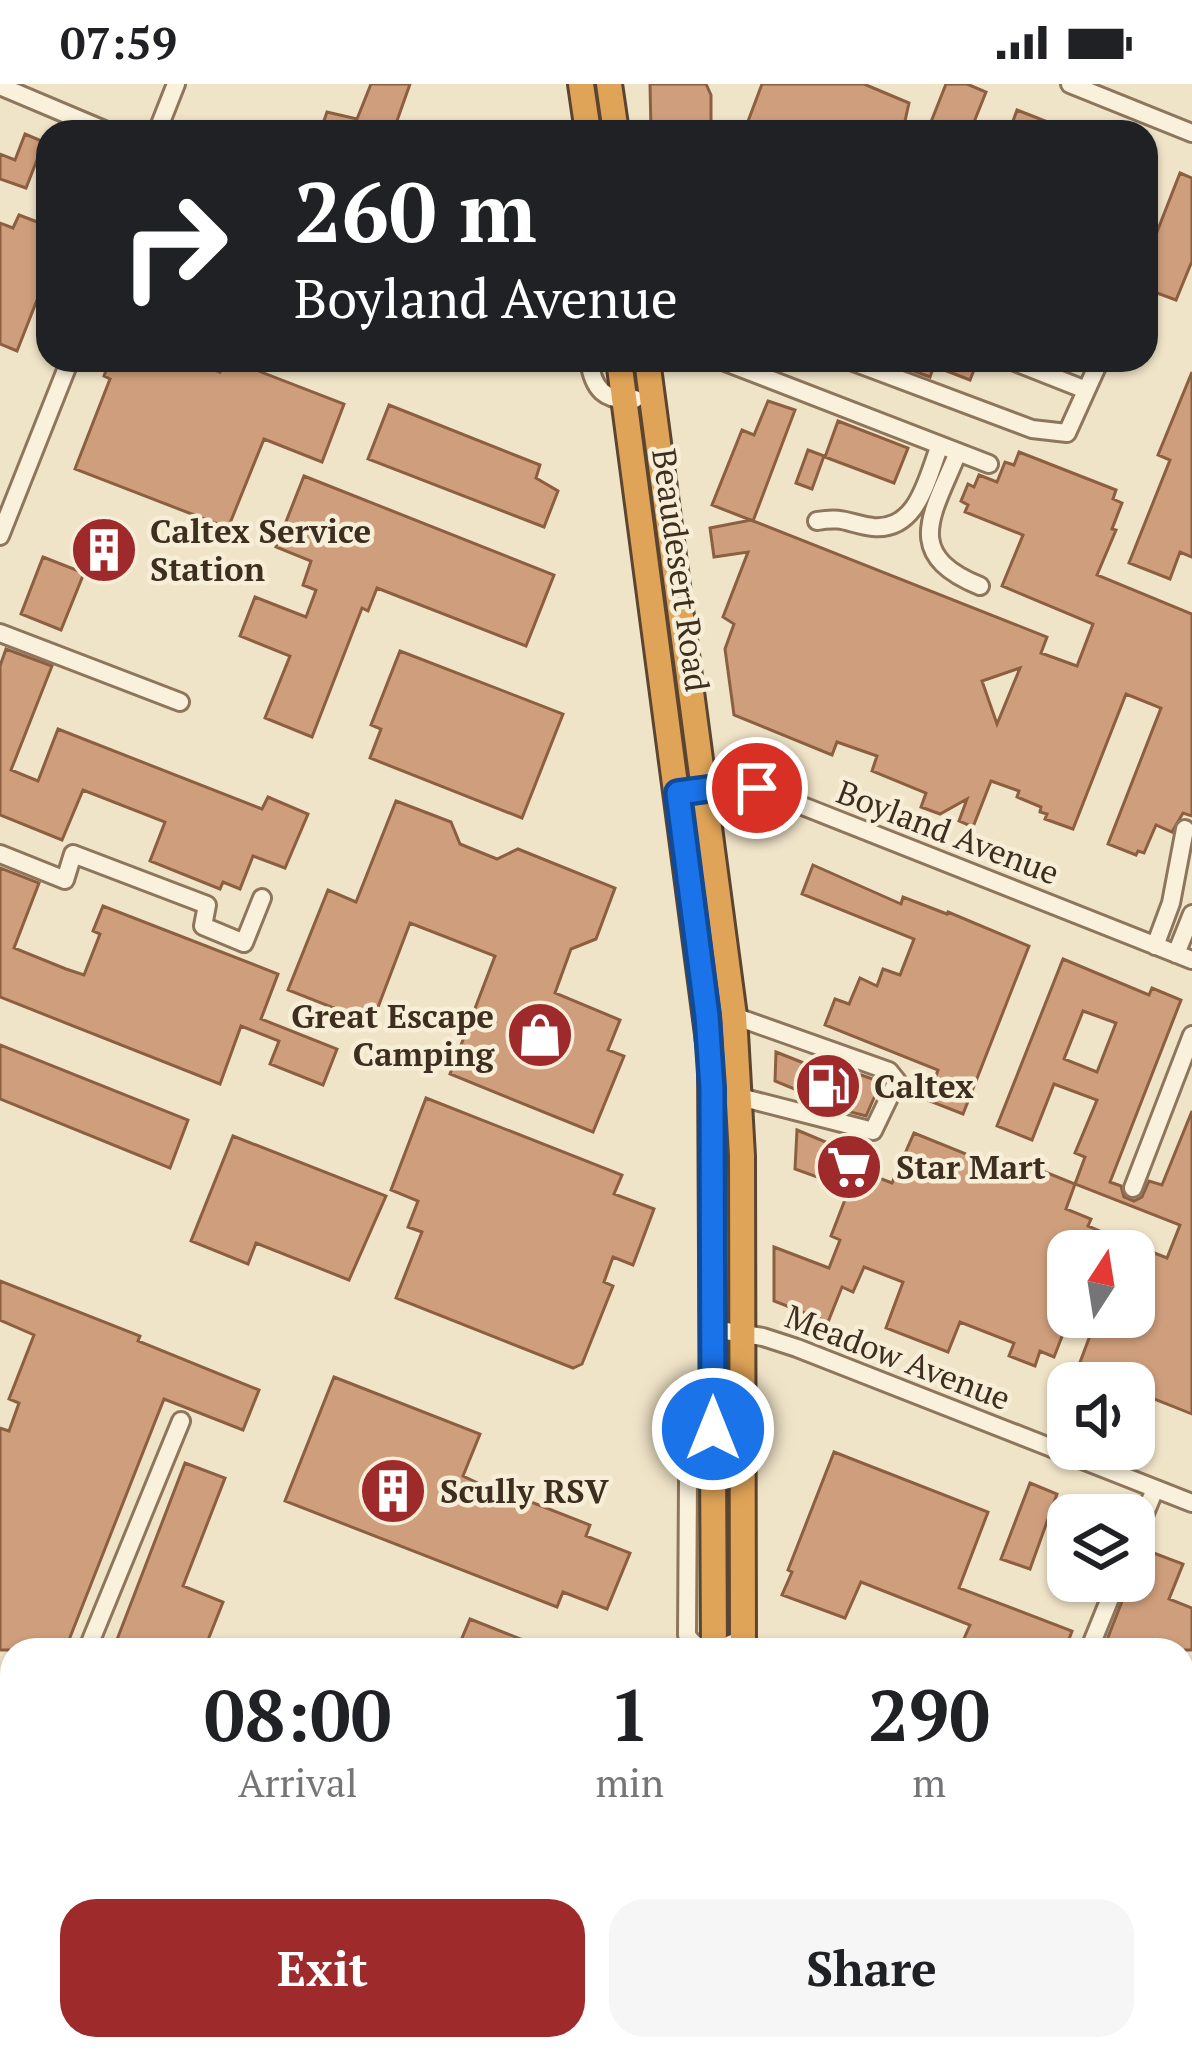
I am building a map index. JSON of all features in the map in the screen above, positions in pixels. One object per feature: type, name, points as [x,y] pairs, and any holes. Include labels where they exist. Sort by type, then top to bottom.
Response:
[{"type":"highway","points":[[581,84],[586,120]]},
{"type":"highway","points":[[609,84],[614,120]]},
{"type":"highway","name":"Beaudesert Road","points":[[620,372],[711,1058],[714,1638]]},
{"type":"highway","name":"Beaudesert Road","points":[[649,372],[734,1016],[740,1097],[743,1638]]},
{"type":"street","points":[[162,120],[176,84]]},
{"type":"street","points":[[1070,84],[1192,133]]},
{"type":"street","points":[[0,86],[81,120]]},
{"type":"street","points":[[0,536],[65,372]]},
{"type":"street","points":[[593,372],[597,388],[608,398],[652,397]]},
{"type":"street","points":[[751,372],[988,464]]},
{"type":"street","points":[[880,372],[1032,429],[1067,433],[1094,372]]},
{"type":"street","points":[[1040,372],[1086,390]]},
{"type":"street","points":[[817,521],[837,517],[888,527],[905,519],[949,448]]},
{"type":"street","points":[[949,448],[927,540],[949,574],[980,586]]},
{"type":"street","points":[[0,633],[180,702]]},
{"type":"street","name":"Boyland Avenue","points":[[678,793],[738,785],[757,788],[1184,957]]},
{"type":"street","points":[[1155,946],[1171,903],[1185,829]]},
{"type":"street","points":[[0,854],[65,880],[73,854],[207,905],[203,926],[244,943],[262,898]]},
{"type":"street","points":[[1184,957],[1192,914]]},
{"type":"street","points":[[734,1016],[889,1071],[897,1081],[873,1131],[740,1097]]},
{"type":"street","points":[[1133,1188],[1192,1035]]},
{"type":"street","name":"Meadow Avenue","points":[[713,1329],[797,1348],[1192,1503]]},
{"type":"street","points":[[93,1638],[181,1421]]},
{"type":"street","points":[[1153,1494],[1155,1489]]},
{"type":"street","points":[[1094,1638],[1108,1602]]},
{"type":"building","points":[[371,84],[410,84],[397,120],[324,120],[327,112],[357,119]]},
{"type":"building","points":[[650,84],[706,84],[711,120],[651,120]]},
{"type":"building","points":[[762,84],[864,84],[909,103],[905,120],[748,120]]},
{"type":"building","points":[[946,84],[967,84],[986,92],[975,120],[932,120]]},
{"type":"building","points":[[1017,110],[1043,120],[1013,120]]},
{"type":"building","points":[[25,134],[36,139],[36,162],[26,188],[0,179],[0,154],[15,160]]},
{"type":"building","points":[[1180,173],[1192,178],[1192,261],[1176,300],[1158,293],[1158,229]]},
{"type":"building","points":[[19,215],[36,221],[36,303],[17,351],[0,344],[0,223],[13,228]]},
{"type":"building","points":[[106,372],[261,372],[344,404],[322,462],[264,439],[228,528],[75,469],[110,379]]},
{"type":"building","points":[[949,372],[973,372],[970,380]]},
{"type":"building","points":[[1192,372],[1192,557],[1180,552],[1170,579],[1129,563],[1170,460],[1158,455]]},
{"type":"building","points":[[768,401],[795,410],[753,521],[712,505],[742,430],[754,435]]},
{"type":"building","points":[[389,405],[540,465],[536,478],[558,491],[544,527],[368,459]]},
{"type":"building","points":[[838,421],[908,448],[894,483],[825,457]]},
{"type":"building","points":[[808,450],[824,456],[812,489],[796,483]]},
{"type":"building","points":[[1019,452],[1116,490],[1113,499],[1122,503],[1112,529],[1116,530],[1097,575],[1192,614],[1192,816],[1183,813],[1172,832],[1156,825],[1144,853],[1136,855],[1108,844],[1161,708],[1126,694],[1073,829],[1045,819],[1041,807],[1017,797],[1019,791],[991,781],[973,827],[959,821],[967,799],[940,814],[921,807],[926,793],[872,771],[877,756],[837,742],[832,755],[734,715],[725,649],[734,624],[723,617],[748,552],[714,557],[710,528],[751,520],[1047,637],[1041,653],[1077,666],[1093,624],[1002,586],[1023,535],[965,512],[968,505],[961,501],[968,484],[974,487],[979,475],[997,482],[1005,462],[1014,465]],"holes":[[[1020,668],[997,724],[982,681]]]},
{"type":"building","points":[[304,476],[554,575],[526,646],[377,588],[368,611],[362,608],[312,737],[265,718],[290,656],[240,636],[255,597],[306,617],[316,590],[303,585],[311,561],[276,547]]},
{"type":"building","name":"Caltex Service Station","points":[[101,530],[120,538],[107,570],[88,562]]},
{"type":"building","points":[[43,557],[84,573],[61,630],[21,614]]},
{"type":"building","points":[[6,649],[52,666],[11,770],[38,781],[58,729],[262,809],[268,797],[308,814],[285,868],[253,856],[240,889],[223,882],[220,889],[150,861],[165,822],[83,790],[62,840],[0,815],[0,666]]},
{"type":"building","points":[[400,651],[563,714],[522,818],[370,758],[381,729],[371,725]]},
{"type":"building","points":[[396,801],[451,822],[460,844],[497,859],[518,849],[615,888],[596,939],[571,949],[555,993],[620,1020],[608,1050],[624,1056],[593,1132],[450,1074],[495,956],[410,923],[372,1023],[288,990],[328,890],[356,902]]},
{"type":"building","points":[[813,865],[901,904],[903,897],[1029,946],[963,1114],[927,1100],[938,1070],[825,1025],[835,999],[849,1004],[860,978],[877,986],[883,969],[900,975],[914,939],[802,894]]},
{"type":"building","points":[[0,868],[39,883],[14,948],[66,969],[84,975],[100,934],[93,931],[103,906],[278,974],[261,1019],[337,1049],[323,1085],[270,1064],[279,1041],[241,1026],[220,1084],[0,997]]},
{"type":"building","points":[[1063,959],[1149,995],[1152,988],[1181,1000],[1110,1182],[1121,1186],[1124,1197],[1134,1201],[1142,1197],[1149,1181],[1162,1185],[1192,1111],[1192,1414],[1155,1399],[1155,1362],[1080,1362],[1089,1338],[1155,1338],[1155,1253],[1167,1258],[1180,1225],[1075,1184],[1085,1157],[1075,1153],[1097,1100],[1054,1084],[1032,1140],[997,1126]],"holes":[[[1083,1011],[1116,1023],[1097,1072],[1064,1059]]]},
{"type":"building","points":[[0,1045],[188,1120],[170,1168],[0,1099]]},
{"type":"building","points":[[776,1052],[824,1071],[827,1063],[881,1082],[866,1116],[812,1101],[814,1097],[775,1081]]},
{"type":"building","points":[[426,1098],[622,1175],[614,1194],[654,1209],[633,1265],[613,1257],[604,1282],[613,1286],[582,1364],[573,1368],[396,1298],[422,1232],[408,1227],[418,1201],[391,1190]]},
{"type":"building","points":[[797,1130],[871,1161],[866,1173],[892,1183],[914,1133],[1018,1175],[1023,1163],[1075,1184],[1066,1209],[1091,1219],[1088,1226],[1097,1230],[1047,1230],[1047,1338],[1061,1338],[1054,1357],[1040,1351],[1035,1366],[1009,1356],[1014,1343],[960,1322],[948,1352],[886,1328],[903,1282],[864,1267],[853,1292],[842,1287],[828,1322],[774,1301],[774,1247],[829,1268],[840,1240],[831,1236],[851,1184],[795,1169]]},
{"type":"building","points":[[233,1136],[386,1196],[349,1280],[256,1243],[248,1264],[191,1241]]},
{"type":"building","points":[[0,1281],[140,1336],[138,1341],[259,1390],[243,1430],[164,1399],[70,1638],[0,1638],[0,1428],[9,1431],[19,1403],[9,1399],[34,1335],[0,1320]]},
{"type":"building","name":"Scully RSV","points":[[334,1377],[480,1434],[463,1476],[524,1505],[526,1500],[590,1525],[586,1536],[630,1553],[607,1609],[563,1592],[557,1607],[285,1501]]},
{"type":"building","points":[[834,1452],[988,1512],[959,1588],[1072,1631],[1069,1638],[964,1638],[970,1625],[861,1582],[845,1618],[782,1595],[792,1572],[788,1570]]},
{"type":"building","points":[[185,1463],[225,1478],[183,1586],[223,1602],[209,1638],[118,1638]]},
{"type":"building","points":[[1030,1483],[1057,1494],[1047,1494],[1047,1522],[1030,1569],[1001,1559]]},
{"type":"building","points":[[1155,1554],[1183,1564],[1169,1599],[1192,1608],[1192,1638],[1108,1638],[1122,1602],[1155,1602]]},
{"type":"building","points":[[470,1619],[518,1638],[462,1638]]},
{"type":"place","name":"Caltex Service Station","points":[[104,550]]},
{"type":"place","name":"Great Escape Camping","points":[[540,1035]]},
{"type":"place","name":"Caltex","points":[[828,1086]]},
{"type":"place","name":"Star Mart","points":[[849,1167]]},
{"type":"place","name":"Scully RSV","points":[[393,1491]]},
{"type":"route","points":[[713,1429],[712,1088],[678,793],[738,785],[757,788]]}]
